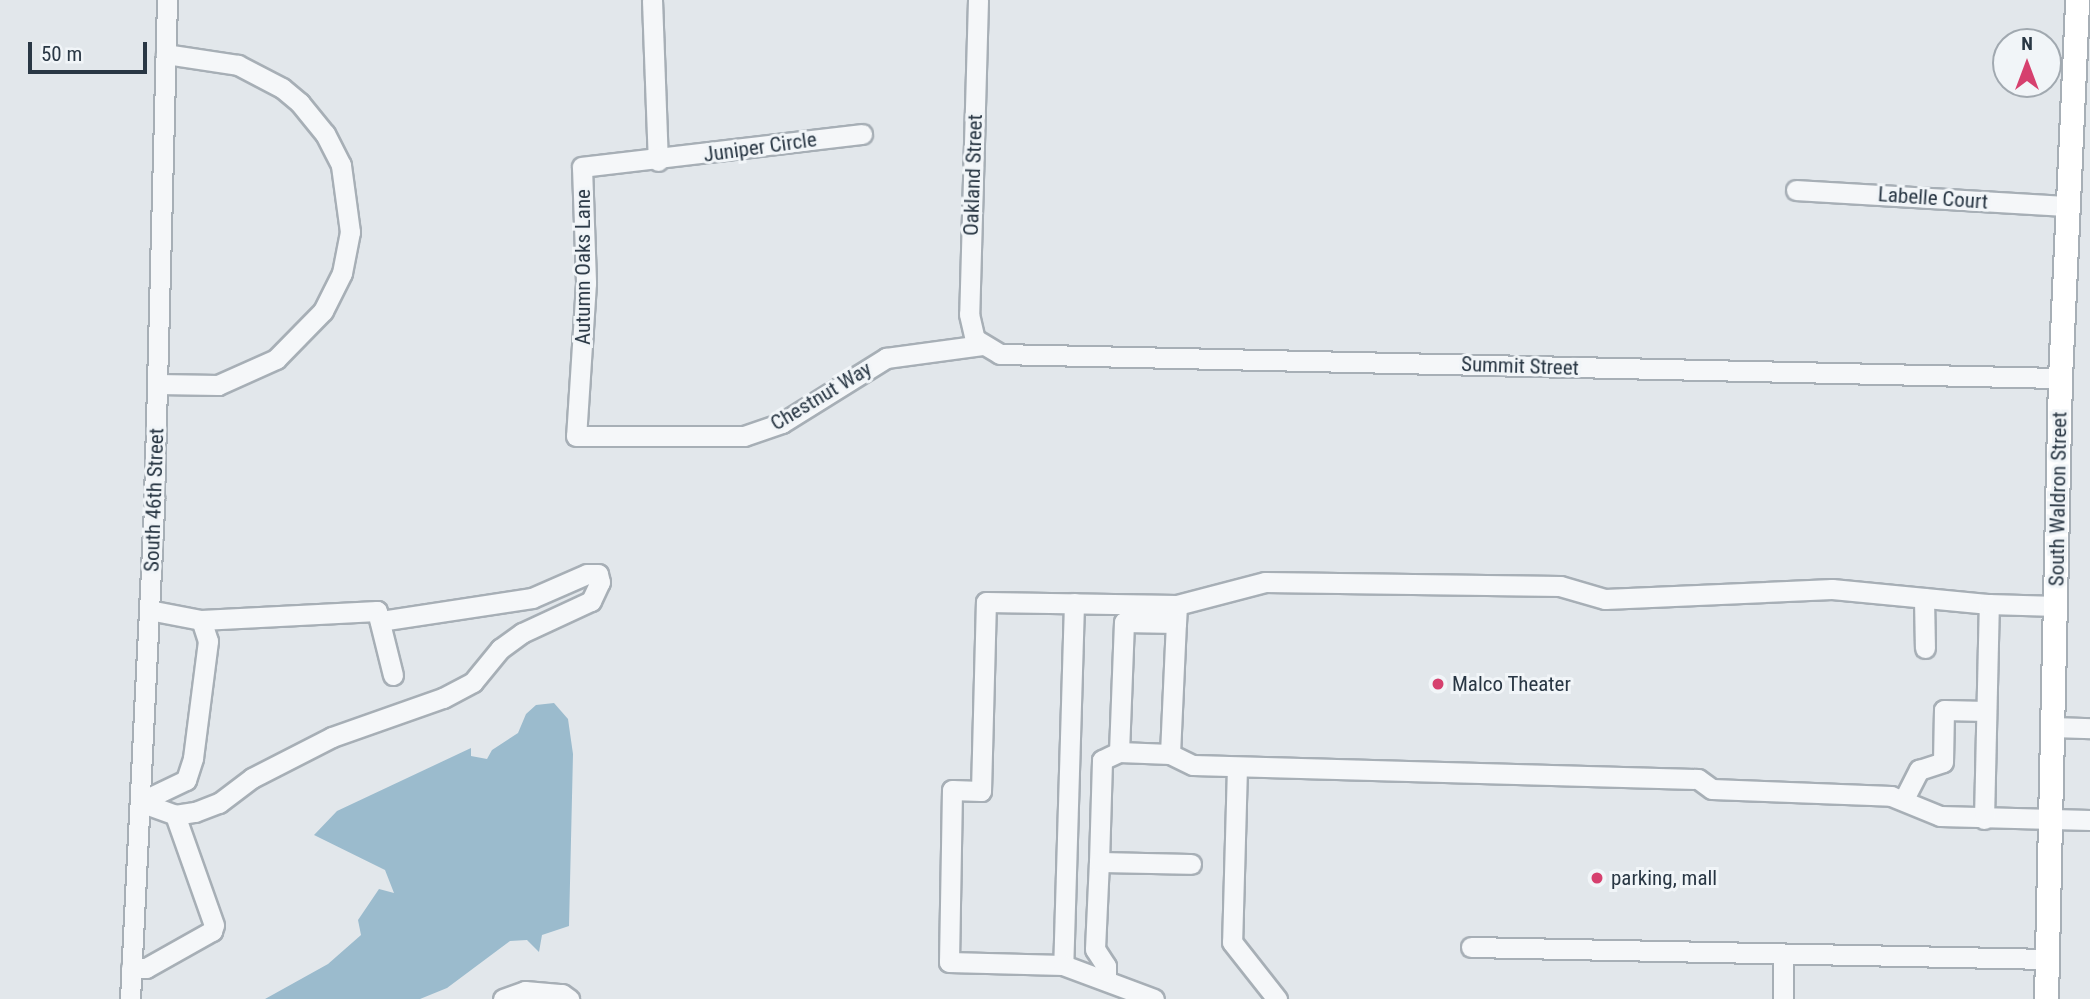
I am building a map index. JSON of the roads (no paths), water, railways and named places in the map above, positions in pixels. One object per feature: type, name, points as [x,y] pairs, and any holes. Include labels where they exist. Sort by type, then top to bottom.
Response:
[{"type":"main road","name":"South Waldron Street","points":[[2046,999],[2060,378],[2077,0]]},
{"type":"street","name":"South 46th Street","points":[[130,999],[158,384],[167,0]]},
{"type":"street","points":[[652,0],[658,161]]},
{"type":"street","name":"Oakland Street","points":[[978,0],[968,314],[971,332],[982,345]]},
{"type":"street","points":[[158,384],[218,385],[275,359],[323,311],[342,273],[349,232],[341,165],[325,134],[300,103],[282,88],[238,65],[166,54]]},
{"type":"street","name":"Juniper Circle","points":[[658,161],[759,144],[862,134]]},
{"type":"street","name":"Autumn Oaks Lane","points":[[576,436],[586,296],[582,167],[658,161]]},
{"type":"street","name":"Labelle Court","points":[[1796,190],[2069,206]]},
{"type":"street","name":"Summit Street","points":[[982,345],[1000,354],[1025,356],[2060,378]]},
{"type":"street","name":"Chestnut Way","points":[[576,436],[744,436],[782,422],[886,358],[982,345]]},
{"type":"street","points":[[140,803],[175,815],[219,803],[252,778],[332,737],[463,687],[522,633],[591,601],[600,582],[597,574],[587,574],[532,598],[380,621]]},
{"type":"street","points":[[1119,752],[1124,622],[1177,614],[1265,582],[1560,586],[1605,600],[1832,589],[1989,604],[2056,606]]},
{"type":"street","points":[[1924,598],[1925,648]]},
{"type":"street","points":[[1154,999],[1106,978],[1063,965],[949,962],[952,790],[981,791],[986,602],[1074,603],[1177,614]]},
{"type":"street","points":[[1063,965],[1074,603]]},
{"type":"street","points":[[1983,819],[1989,604]]},
{"type":"street","points":[[149,610],[201,620],[377,611],[393,675]]},
{"type":"street","points":[[1170,754],[1177,614]]},
{"type":"street","points":[[140,803],[186,780],[193,758],[208,641],[201,620]]},
{"type":"street","points":[[1904,799],[1919,770],[1943,762],[1944,710],[1986,711]]},
{"type":"street","points":[[2054,727],[2090,728]]},
{"type":"street","points":[[1106,978],[1106,966],[1095,949],[1102,760],[1119,752],[1170,754],[1193,765],[1698,779],[1712,789],[1904,799],[1940,816],[2090,820]]},
{"type":"street","points":[[1237,766],[1232,942],[1277,999]]},
{"type":"street","points":[[131,968],[146,968],[212,931],[214,925],[175,815]]},
{"type":"street","points":[[1099,862],[1191,864]]},
{"type":"street","points":[[1471,947],[2047,959]]},
{"type":"street","points":[[1783,955],[1783,999]]},
{"type":"street","points":[[503,999],[526,990],[562,994],[569,999]]},
{"type":"water","points":[[554,703],[568,719],[573,754],[569,926],[542,935],[539,952],[527,940],[510,941],[447,988],[420,999],[265,999],[328,964],[361,935],[358,920],[379,889],[394,893],[385,870],[314,835],[337,811],[471,748],[471,756],[487,759],[492,750],[518,733],[526,714],[536,705]]},
{"type":"place","name":"Malco Theater","points":[[1438,684]]},
{"type":"place","name":"parking, mall","points":[[1597,878]]}]
